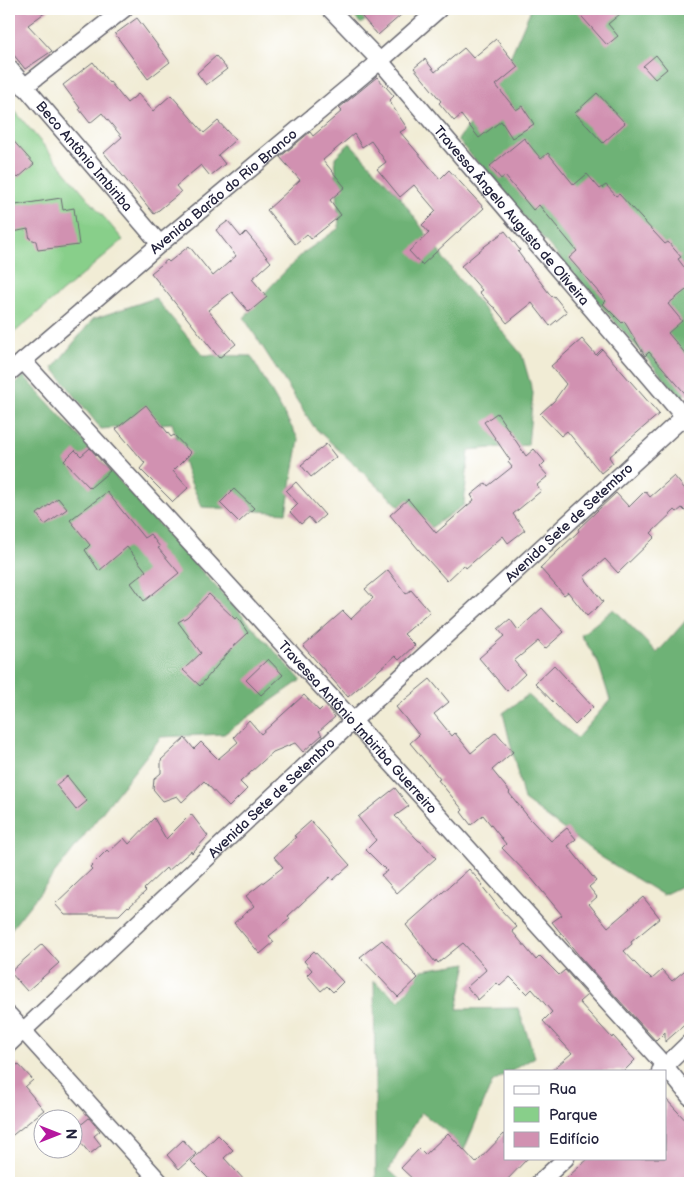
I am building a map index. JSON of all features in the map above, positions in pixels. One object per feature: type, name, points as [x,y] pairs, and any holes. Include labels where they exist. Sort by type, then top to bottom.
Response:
[{"type":"street","points":[[24,87],[124,9]]},
{"type":"street","name":"Travessa Ângelo Augusto de Oliveira","points":[[330,9],[380,61],[688,418]]},
{"type":"street","name":"Avenida Barão do Rio Branco","points":[[9,373],[160,244],[380,61],[439,9]]},
{"type":"street","name":"Beco Antônio Imbiriba","points":[[9,68],[160,244]]},
{"type":"street","name":"Travessa Antônio Imbiriba Guerreiro","points":[[23,361],[353,721],[662,1068]]},
{"type":"street","name":"Avenida Sete de Setembro","points":[[9,1044],[353,721],[688,418]]},
{"type":"street","points":[[9,1015],[161,1183]]},
{"type":"street","points":[[662,1068],[690,1042]]},
{"type":"street","name":"Travessa Antônio Imbiriba Guerreiro","points":[[666,1072],[690,1097]]},
{"type":"street","points":[[539,1183],[564,1160]]},
{"type":"green space","points":[[348,9],[378,9],[361,24]]},
{"type":"green space","points":[[531,9],[690,9],[690,388],[681,398],[458,140],[502,76]]},
{"type":"green space","points":[[9,104],[123,240],[9,337]]},
{"type":"green space","points":[[350,143],[400,197],[454,273],[522,355],[533,393],[528,445],[469,450],[464,505],[426,531],[314,427],[244,318],[271,286],[303,253],[339,228],[335,157]]},
{"type":"green space","points":[[155,298],[203,355],[251,356],[299,440],[286,513],[202,507],[188,476],[172,423],[101,429],[53,368],[93,319]]},
{"type":"green space","points":[[24,376],[301,680],[224,734],[161,737],[9,932],[9,389]]},
{"type":"green space","points":[[614,609],[657,653],[690,616],[690,882],[663,895],[601,857],[524,800],[503,713],[528,695],[577,738],[610,700],[598,662],[581,635]]},
{"type":"green space","points":[[467,963],[457,1009],[518,1008],[535,1057],[514,1070],[504,1070],[504,1076],[492,1083],[464,1150],[448,1133],[421,1112],[389,1170],[403,1183],[376,1183],[374,981],[400,1001],[422,970]]},
{"type":"building","points":[[9,9],[50,9],[28,25],[52,51],[25,69],[9,49]]},
{"type":"building","points":[[355,9],[408,9],[378,35]]},
{"type":"building","points":[[575,9],[626,9],[608,24],[618,36],[607,45]]},
{"type":"building","points":[[137,18],[170,62],[148,79],[115,34]]},
{"type":"building","points":[[496,39],[518,67],[496,85],[516,110],[522,106],[534,124],[512,138],[501,121],[479,138],[461,115],[454,121],[439,103],[441,101],[414,68],[425,59],[435,72],[464,48],[473,58]]},
{"type":"building","points":[[656,55],[667,69],[655,79],[643,66]]},
{"type":"building","points":[[216,56],[227,69],[206,85],[197,73]]},
{"type":"building","points":[[93,62],[127,103],[138,94],[153,111],[171,95],[204,133],[218,121],[235,140],[218,155],[225,164],[210,176],[201,165],[176,186],[181,192],[154,214],[104,153],[122,137],[102,113],[90,123],[63,85]]},
{"type":"building","points":[[377,77],[394,96],[389,101],[407,128],[400,132],[440,179],[449,170],[484,208],[422,265],[409,251],[429,233],[422,225],[436,211],[414,185],[400,197],[377,169],[386,162],[371,141],[362,147],[354,134],[323,160],[345,187],[330,200],[341,215],[311,239],[307,234],[295,244],[267,210],[300,180],[280,157],[310,132],[313,136],[342,111],[339,108]]},
{"type":"building","points":[[597,93],[625,123],[603,143],[575,113]]},
{"type":"building","points":[[9,136],[34,164],[18,178],[9,167]]},
{"type":"building","points":[[524,138],[541,159],[548,153],[574,185],[587,174],[600,189],[606,185],[616,196],[619,194],[665,244],[668,242],[681,257],[678,259],[690,275],[690,287],[668,304],[682,321],[668,333],[690,359],[690,399],[649,352],[645,356],[624,321],[622,323],[603,304],[606,301],[569,258],[577,251],[539,205],[533,210],[505,176],[501,179],[490,166]]},
{"type":"building","points":[[61,198],[63,210],[74,208],[79,245],[38,250],[36,241],[30,239],[28,229],[13,232],[9,206]]},
{"type":"building","points":[[228,221],[241,237],[246,232],[271,262],[252,279],[267,297],[249,312],[232,292],[208,310],[236,344],[219,358],[151,273],[189,246],[213,276],[236,256],[216,230]]},
{"type":"building","points":[[505,231],[520,250],[518,252],[535,275],[552,297],[554,296],[567,312],[550,326],[532,303],[507,323],[479,292],[482,290],[461,266]]},
{"type":"building","points":[[582,339],[596,355],[602,349],[659,414],[609,457],[613,463],[601,473],[567,431],[561,436],[540,414],[554,401],[566,384],[551,366]]},
{"type":"building","points":[[146,405],[171,437],[174,435],[191,453],[173,471],[188,488],[173,502],[140,469],[145,463],[116,429]]},
{"type":"building","points":[[497,413],[526,456],[534,449],[545,462],[540,467],[548,476],[537,485],[541,491],[513,514],[525,530],[508,543],[503,536],[466,568],[464,565],[447,581],[390,515],[408,499],[436,533],[474,500],[471,495],[486,483],[488,486],[512,467],[508,462],[510,460],[484,422]]},
{"type":"building","points":[[326,444],[336,457],[311,477],[301,465]]},
{"type":"building","points":[[90,448],[110,471],[90,488],[64,461],[75,450],[81,456]]},
{"type":"building","points":[[674,476],[690,495],[690,516],[682,508],[677,512],[675,510],[651,533],[655,537],[618,573],[605,559],[584,577],[603,602],[587,616],[568,592],[564,595],[540,568],[616,493],[629,507],[645,491],[650,497]]},
{"type":"building","points":[[296,482],[325,515],[315,524],[309,517],[301,524],[290,512],[298,504],[286,491]]},
{"type":"building","points":[[234,489],[254,508],[239,522],[220,503]]},
{"type":"building","points":[[107,492],[144,538],[150,534],[160,547],[158,548],[179,573],[144,601],[131,583],[146,571],[127,547],[99,571],[85,550],[90,545],[70,520]]},
{"type":"building","points":[[58,498],[67,509],[45,525],[37,514]]},
{"type":"building","points":[[388,570],[406,594],[411,590],[430,612],[404,634],[415,645],[399,660],[395,656],[348,697],[303,646],[343,611],[351,619],[373,598],[365,589]]},
{"type":"building","points":[[209,594],[235,619],[237,617],[248,633],[232,648],[200,686],[183,670],[201,653],[178,622],[187,617]]},
{"type":"building","points":[[542,608],[564,632],[545,649],[538,641],[514,661],[525,674],[507,691],[479,658],[504,636],[498,629],[510,619],[518,630]]},
{"type":"building","points":[[268,659],[283,675],[261,695],[246,680]]},
{"type":"building","points":[[554,665],[593,707],[575,725],[535,683]]},
{"type":"building","points":[[430,679],[449,702],[434,714],[452,736],[455,733],[471,753],[496,732],[513,752],[492,770],[509,793],[551,841],[567,828],[576,839],[568,846],[596,881],[589,887],[597,897],[589,904],[608,927],[643,897],[660,918],[631,942],[632,944],[624,951],[652,979],[662,970],[672,981],[690,966],[690,1020],[665,1042],[665,1032],[656,1041],[580,957],[552,922],[562,915],[532,879],[502,848],[506,844],[483,815],[471,825],[461,812],[463,810],[438,780],[440,779],[410,743],[419,735],[396,707]]},
{"type":"building","points":[[304,695],[319,711],[325,705],[335,717],[319,731],[322,735],[303,752],[295,743],[273,752],[240,782],[247,789],[229,807],[204,781],[182,802],[177,796],[163,801],[153,789],[154,779],[161,773],[161,760],[185,738],[194,749],[201,742],[218,759],[238,742],[234,737],[249,720],[261,734]]},
{"type":"building","points":[[67,776],[87,801],[76,810],[56,785]]},
{"type":"building","points":[[395,788],[409,806],[395,816],[436,858],[397,893],[381,875],[387,871],[366,850],[376,840],[358,817]]},
{"type":"building","points":[[191,814],[208,836],[192,853],[191,851],[168,871],[166,868],[144,889],[146,891],[119,915],[65,915],[55,904],[92,869],[90,867],[107,850],[109,852],[124,838],[129,844],[154,818],[166,839]]},
{"type":"building","points":[[311,821],[350,865],[333,880],[330,877],[288,916],[290,919],[269,936],[274,942],[260,954],[234,923],[254,906],[246,896],[283,867],[274,857]]},
{"type":"building","points":[[469,869],[500,909],[517,927],[512,931],[536,960],[540,956],[559,975],[565,970],[587,995],[579,1002],[635,1060],[625,1070],[552,1070],[572,1053],[543,1021],[552,1012],[532,989],[527,994],[510,977],[500,986],[497,983],[478,1000],[467,987],[486,970],[463,943],[438,963],[436,960],[435,962],[406,925]]},
{"type":"building","points":[[382,940],[418,978],[398,997],[360,957]]},
{"type":"building","points":[[42,944],[59,963],[27,991],[10,972]]},
{"type":"building","points":[[314,951],[343,982],[333,992],[327,986],[321,991],[307,975],[312,970],[304,961]]},
{"type":"building","points":[[18,1064],[33,1080],[25,1087],[44,1110],[32,1110],[32,1120],[9,1138],[9,1072]]},
{"type":"building","points":[[666,1099],[690,1125],[690,1183],[561,1183],[587,1160],[666,1160]]},
{"type":"building","points":[[89,1118],[100,1131],[94,1136],[101,1145],[90,1154],[82,1144],[82,1124]]},
{"type":"building","points":[[448,1133],[476,1163],[504,1134],[504,1160],[526,1160],[504,1183],[417,1183],[401,1168],[419,1149],[425,1155]]},
{"type":"building","points":[[218,1135],[233,1150],[224,1158],[247,1183],[213,1183],[191,1161]]},
{"type":"building","points":[[183,1140],[196,1154],[179,1169],[167,1155]]}]
